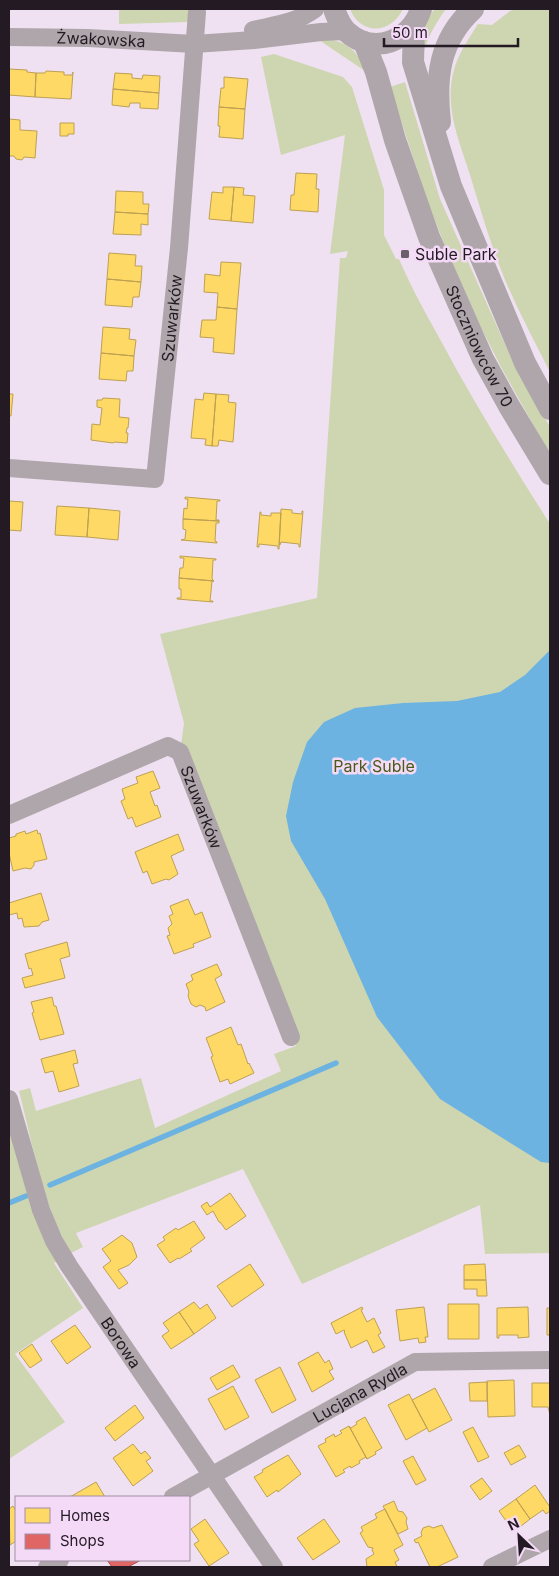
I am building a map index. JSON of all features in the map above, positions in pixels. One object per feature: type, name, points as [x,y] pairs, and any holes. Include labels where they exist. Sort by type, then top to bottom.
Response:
[{"type":"street","name":"Żwakowska","points":[[194,44],[295,20],[315,9]]},
{"type":"street","name":"Stoczniowców 70","points":[[334,9],[338,21],[355,37],[376,72],[395,140],[429,237],[483,359],[550,474]]},
{"type":"street","points":[[445,167],[437,100],[441,60],[448,42],[473,9]]},
{"type":"street","name":"Szuwarków","points":[[9,468],[155,479],[179,248],[197,12]]},
{"type":"street","name":"Stoczniowców 70","points":[[420,13],[413,62],[454,195],[525,363],[550,409]]},
{"type":"street","points":[[355,37],[378,44],[392,41],[405,35],[420,13]]},
{"type":"street","name":"Żwakowska","points":[[9,37],[88,38],[194,44],[254,40],[322,32],[355,37]]},
{"type":"street","name":"Szuwarków","points":[[9,815],[168,746],[180,752],[291,1037]]},
{"type":"street","name":"Borowa","points":[[9,1099],[41,1210],[54,1241],[68,1266],[274,1567]]},
{"type":"street","name":"Lucjana Rydla","points":[[175,1496],[415,1362],[550,1360]]},
{"type":"street","points":[[492,1567],[550,1539]]},
{"type":"street","points":[[47,1567],[58,1561]]},
{"type":"green space","points":[[119,9],[192,9],[189,22],[119,24]]},
{"type":"green space","points":[[350,9],[403,9],[391,23],[384,27],[376,28],[361,24]]},
{"type":"green space","points":[[436,9],[446,9],[432,31],[423,55],[420,32],[432,12]]},
{"type":"green space","points":[[516,9],[550,9],[550,372],[516,304],[498,262],[459,142],[451,109],[452,77],[457,61],[478,24],[492,25],[510,11]]},
{"type":"green space","points":[[316,38],[341,42],[347,46],[357,55],[365,71]]},
{"type":"green space","name":"Park Suble","points":[[274,54],[343,77],[352,87],[384,190],[384,235],[396,259],[399,259],[419,300],[467,387],[550,524],[550,1253],[485,1254],[480,1205],[302,1284],[243,1169],[76,1233],[83,1247],[71,1253],[45,1194],[19,1091],[30,1088],[36,1111],[141,1078],[155,1128],[281,1071],[274,1054],[296,1046],[180,752],[184,723],[160,634],[317,598],[340,258],[346,258],[348,251],[330,254],[345,135],[281,155],[261,57]]},
{"type":"green space","points":[[405,82],[440,199],[512,360],[550,427],[550,455],[501,367],[465,296],[428,203],[390,87]]},
{"type":"green space","points":[[9,1118],[58,1261],[54,1263],[83,1308],[15,1354],[65,1422],[9,1459]]},
{"type":"water","points":[[550,650],[550,1163],[541,1162],[440,1099],[377,1017],[325,899],[291,841],[286,816],[293,782],[307,742],[324,722],[355,708],[403,703],[457,701],[500,692],[525,675]]},
{"type":"building: Homes","points":[[9,69],[27,70],[27,72],[36,73],[35,97],[9,95]]},
{"type":"building: Homes","points":[[46,71],[64,72],[64,75],[72,75],[73,72],[71,99],[35,97],[36,73],[45,73]]},
{"type":"building: Homes","points":[[115,73],[132,74],[132,78],[142,79],[143,75],[160,76],[159,93],[113,89]]},
{"type":"building: Homes","points":[[224,77],[248,79],[245,109],[219,107],[221,88],[224,88]]},
{"type":"building: Homes","points":[[113,89],[159,93],[158,109],[140,108],[140,103],[130,103],[129,107],[112,105]]},
{"type":"building: Homes","points":[[219,107],[245,109],[243,139],[219,137]]},
{"type":"building: Homes","points":[[9,119],[20,120],[20,130],[37,131],[35,158],[24,157],[22,160],[9,156]]},
{"type":"building: Homes","points":[[60,123],[74,123],[74,134],[60,136]]},
{"type":"building: Homes","points":[[296,173],[317,174],[316,189],[319,189],[318,212],[290,210],[291,195],[294,195]]},
{"type":"building: Homes","points":[[223,187],[234,187],[231,221],[209,219],[212,192],[223,193]]},
{"type":"building: Homes","points":[[234,187],[244,188],[243,195],[255,196],[253,223],[231,221]]},
{"type":"building: Homes","points":[[116,191],[143,192],[143,204],[149,204],[148,214],[115,212]]},
{"type":"building: Homes","points":[[115,212],[148,214],[148,225],[141,224],[141,235],[113,234]]},
{"type":"building: Homes","points":[[109,253],[136,255],[135,266],[142,266],[141,282],[107,279]]},
{"type":"building: Homes","points":[[221,262],[241,263],[237,309],[217,307],[218,293],[204,292],[205,274],[220,276]]},
{"type":"building: Homes","points":[[107,279],[141,282],[139,297],[133,297],[132,307],[105,305]]},
{"type":"building: Homes","points":[[217,307],[237,309],[234,354],[213,352],[214,338],[200,337],[202,320],[216,320]]},
{"type":"building: Homes","points":[[103,327],[130,329],[129,339],[136,340],[134,356],[101,353]]},
{"type":"building: Homes","points":[[101,353],[134,356],[133,371],[127,371],[126,381],[99,379]]},
{"type":"building: Homes","points":[[204,393],[216,394],[212,446],[205,445],[206,439],[191,438],[195,399],[203,400]]},
{"type":"building: Homes","points":[[9,394],[13,394],[11,416],[9,416]]},
{"type":"building: Homes","points":[[216,394],[229,395],[228,402],[236,403],[233,442],[219,440],[218,446],[212,446]]},
{"type":"building: Homes","points":[[103,398],[120,399],[119,417],[129,418],[126,433],[128,433],[127,443],[91,440],[92,424],[100,425],[102,408],[97,407],[97,400],[102,400]]},
{"type":"building: Homes","points":[[185,497],[220,500],[217,501],[216,520],[219,521],[183,519],[184,508],[187,509],[188,499],[185,499]]},
{"type":"building: Homes","points":[[9,501],[23,502],[21,531],[9,530]]},
{"type":"building: Homes","points":[[57,506],[89,508],[87,537],[55,535]]},
{"type":"building: Homes","points":[[89,508],[120,511],[118,540],[87,537]]},
{"type":"building: Homes","points":[[281,509],[292,510],[292,513],[302,514],[303,511],[300,547],[299,544],[281,542],[279,545]]},
{"type":"building: Homes","points":[[260,512],[261,515],[271,516],[271,513],[281,513],[279,549],[278,546],[259,544],[259,547],[257,547]]},
{"type":"building: Homes","points":[[183,519],[219,521],[219,523],[216,523],[215,541],[217,543],[181,540],[185,539],[186,530],[183,529]]},
{"type":"building: Homes","points":[[180,556],[216,559],[213,560],[212,579],[214,581],[179,578],[184,558],[180,558]]},
{"type":"building: Homes","points":[[179,578],[214,581],[212,581],[210,601],[213,602],[177,599],[181,598]]},
{"type":"building: Homes","points":[[153,771],[160,788],[150,792],[161,817],[136,827],[132,817],[128,819],[121,801],[125,799],[122,789],[138,783],[136,777]]},
{"type":"building: Homes","points":[[37,830],[38,834],[40,833],[47,859],[34,862],[31,869],[25,868],[13,871],[9,853],[9,838],[25,831],[26,834]]},
{"type":"building: Homes","points":[[178,834],[184,850],[171,856],[178,874],[169,880],[166,879],[152,884],[147,871],[143,873],[135,852]]},
{"type":"building: Homes","points":[[41,893],[49,920],[42,922],[39,926],[24,927],[22,918],[18,919],[17,913],[9,915],[9,903]]},
{"type":"building: Homes","points":[[188,899],[195,915],[202,912],[211,937],[193,944],[194,947],[174,954],[167,936],[170,935],[168,928],[172,924],[169,916],[173,914],[170,906]]},
{"type":"building: Homes","points":[[67,942],[70,956],[60,959],[65,978],[25,988],[22,978],[33,975],[31,968],[29,969],[25,954]]},
{"type":"building: Homes","points":[[217,964],[222,975],[215,979],[225,1002],[206,1011],[205,1007],[200,1005],[196,1007],[191,1004],[186,984],[193,980],[191,975]]},
{"type":"building: Homes","points":[[52,997],[64,1034],[40,1040],[32,1013],[34,1012],[31,1002]]},
{"type":"building: Homes","points":[[231,1027],[238,1045],[241,1044],[248,1064],[254,1073],[230,1084],[228,1079],[220,1082],[206,1038]]},
{"type":"building: Homes","points":[[75,1050],[78,1063],[73,1064],[79,1086],[59,1092],[53,1071],[45,1073],[41,1059]]},
{"type":"building: Homes","points":[[230,1193],[246,1216],[226,1230],[213,1211],[207,1215],[201,1206],[207,1202],[210,1207]]},
{"type":"building: Homes","points":[[194,1221],[205,1238],[190,1249],[192,1251],[170,1263],[157,1245],[165,1240],[163,1237],[176,1228],[178,1230]]},
{"type":"building: Homes","points":[[122,1235],[132,1243],[137,1257],[129,1265],[118,1270],[128,1283],[119,1289],[103,1267],[111,1261],[102,1249]]},
{"type":"building: Homes","points":[[250,1264],[264,1285],[232,1307],[217,1286]]},
{"type":"building: Homes","points":[[485,1264],[486,1280],[464,1280],[464,1265]]},
{"type":"building: Homes","points":[[464,1280],[486,1280],[487,1296],[477,1296],[477,1289],[464,1289]]},
{"type":"building: Homes","points":[[194,1302],[200,1309],[207,1304],[216,1318],[194,1334],[179,1312]]},
{"type":"building: Homes","points":[[448,1304],[479,1304],[479,1339],[448,1339]]},
{"type":"building: Homes","points":[[362,1307],[363,1309],[361,1310],[367,1322],[374,1318],[381,1333],[378,1335],[385,1347],[373,1353],[367,1340],[351,1348],[345,1331],[336,1334],[331,1323]]},
{"type":"building: Homes","points":[[424,1307],[428,1337],[425,1337],[426,1342],[419,1343],[418,1338],[400,1341],[396,1310]]},
{"type":"building: Homes","points":[[528,1307],[529,1337],[518,1338],[518,1335],[499,1335],[499,1338],[497,1338],[497,1308]]},
{"type":"building: Homes","points":[[547,1308],[550,1308],[550,1335],[547,1335]]},
{"type":"building: Homes","points":[[179,1312],[194,1334],[171,1349],[162,1336],[169,1331],[163,1323]]},
{"type":"building: Homes","points":[[75,1325],[91,1347],[67,1364],[51,1341]]},
{"type":"building: Homes","points":[[32,1344],[42,1360],[30,1368],[19,1353]]},
{"type":"building: Homes","points":[[318,1352],[325,1363],[329,1360],[333,1369],[329,1371],[334,1379],[312,1392],[298,1363]]},
{"type":"building: Homes","points":[[233,1365],[240,1377],[217,1390],[210,1378]]},
{"type":"building: Homes","points":[[280,1367],[296,1400],[272,1413],[255,1380]]},
{"type":"building: Homes","points":[[514,1380],[515,1416],[488,1417],[487,1381]]},
{"type":"building: Homes","points":[[487,1382],[487,1401],[470,1401],[469,1383]]},
{"type":"building: Homes","points":[[532,1383],[550,1383],[550,1415],[548,1407],[532,1407]]},
{"type":"building: Homes","points":[[233,1386],[249,1417],[225,1430],[208,1399]]},
{"type":"building: Homes","points":[[435,1388],[452,1420],[429,1432],[412,1400]]},
{"type":"building: Homes","points":[[409,1394],[427,1428],[406,1440],[388,1405]]},
{"type":"building: Homes","points":[[135,1405],[144,1418],[115,1441],[105,1428]]},
{"type":"building: Homes","points":[[365,1417],[382,1448],[367,1459],[349,1426],[351,1428],[357,1424],[356,1422]]},
{"type":"building: Homes","points":[[349,1426],[366,1457],[359,1461],[360,1463],[343,1470],[345,1472],[336,1477],[318,1446],[326,1442],[325,1439],[334,1434],[335,1437],[342,1433],[340,1431]]},
{"type":"building: Homes","points":[[473,1427],[489,1457],[478,1462],[463,1432]]},
{"type":"building: Homes","points":[[133,1444],[141,1454],[145,1451],[151,1458],[146,1461],[153,1471],[133,1486],[113,1458]]},
{"type":"building: Homes","points":[[519,1445],[526,1457],[511,1465],[504,1453]]},
{"type":"building: Homes","points":[[288,1455],[301,1474],[278,1492],[277,1490],[267,1497],[254,1477],[263,1472],[262,1470]]},
{"type":"building: Homes","points":[[413,1456],[426,1480],[416,1485],[403,1461]]},
{"type":"building: Homes","points":[[482,1478],[492,1491],[480,1500],[470,1486]]},
{"type":"building: Homes","points":[[96,1482],[104,1496],[72,1496]]},
{"type":"building: Homes","points":[[535,1485],[550,1507],[550,1511],[546,1514],[543,1510],[530,1519],[516,1499]]},
{"type":"building: Homes","points":[[516,1499],[530,1519],[516,1530],[512,1524],[509,1525],[499,1511]]},
{"type":"building: Homes","points":[[394,1501],[398,1511],[403,1512],[407,1518],[408,1529],[398,1534],[383,1506]]},
{"type":"building: Homes","points":[[13,1506],[15,1509],[15,1542],[10,1545],[9,1509]]},
{"type":"building: Homes","points":[[385,1509],[403,1545],[394,1550],[399,1560],[395,1562],[397,1567],[367,1567],[366,1559],[374,1554],[373,1548],[368,1547],[360,1533],[363,1531],[361,1527],[377,1518],[375,1514]]},
{"type":"building: Homes","points":[[205,1519],[229,1553],[209,1566],[194,1544],[199,1541],[191,1529]]},
{"type":"building: Homes","points":[[324,1519],[340,1542],[313,1560],[297,1538]]},
{"type":"building: Homes","points":[[442,1525],[458,1557],[437,1567],[430,1567],[418,1542],[416,1543],[414,1540],[422,1536],[423,1528],[429,1526],[433,1528]]},
{"type":"building: Shops","points":[[108,1561],[139,1561],[128,1567],[112,1567]]},
{"type":"waterway","points":[[50,1185],[336,1063]]},
{"type":"waterway","points":[[9,1203],[26,1196]]},
{"type":"place","name":"Suble Park","points":[[405,254]]}]
